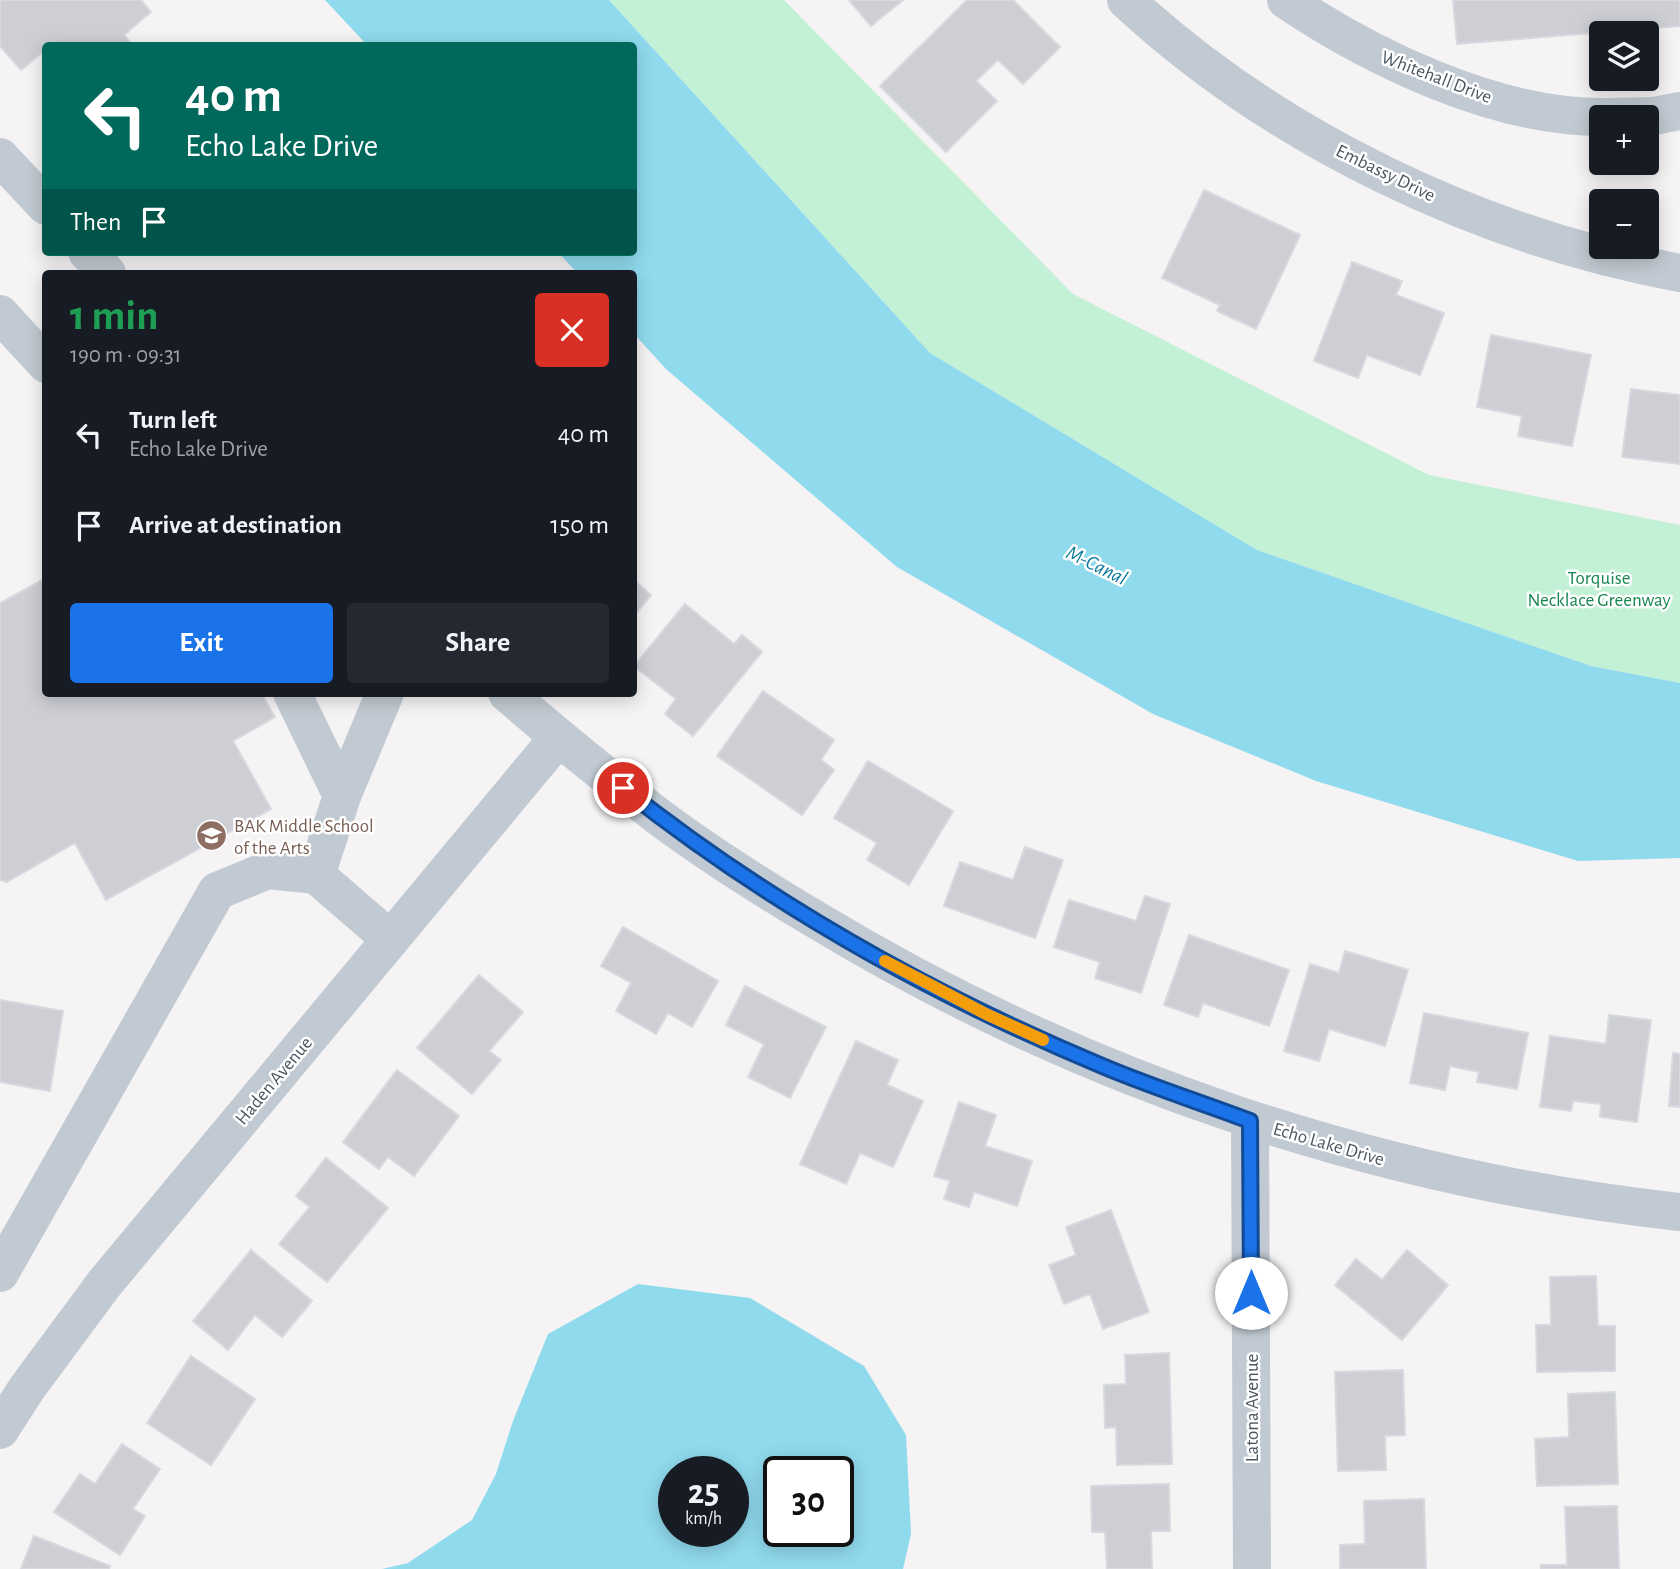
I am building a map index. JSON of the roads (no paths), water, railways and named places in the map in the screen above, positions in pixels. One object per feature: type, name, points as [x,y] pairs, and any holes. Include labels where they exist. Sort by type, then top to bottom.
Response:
[{"type":"street","name":"Embassy Drive","points":[[1126,0],[1216,73],[1295,125],[1377,171],[1463,209],[1552,242],[1680,273]]},
{"type":"street","name":"Whitehall Drive","points":[[1286,0],[1362,46],[1413,70],[1492,99],[1541,111],[1589,116]]},
{"type":"street","name":"Whitehall Drive","points":[[1659,115],[1680,111]]},
{"type":"street","points":[[4,168],[42,202]]},
{"type":"street","points":[[91,256],[104,270]]},
{"type":"street","points":[[0,314],[42,360]]},
{"type":"street","points":[[294,697],[342,796]]},
{"type":"street","points":[[316,875],[342,796],[383,697]]},
{"type":"street","name":"Echo Lake Drive","points":[[512,697],[661,819],[766,890],[874,955],[986,1014],[1101,1066],[1250,1121],[1370,1156],[1525,1190],[1680,1212]]},
{"type":"street","name":"Haden Avenue","points":[[0,1430],[27,1388],[104,1284],[558,737]]},
{"type":"street","points":[[0,1273],[217,891],[268,870],[316,875],[390,939]]},
{"type":"street","name":"Latona Avenue","points":[[1250,1121],[1252,1569]]},
{"type":"water","name":"M-Canal","points":[[325,0],[609,0],[930,353],[1257,550],[1591,666],[1680,683],[1680,858],[1578,861],[1316,781],[1153,714],[897,567],[666,369],[637,337],[637,270],[574,270],[562,256],[637,256],[637,42],[364,42]]},
{"type":"water","points":[[638,1284],[750,1298],[864,1366],[906,1435],[911,1534],[903,1569],[382,1569],[408,1563],[472,1520],[496,1474],[513,1421],[548,1334]]},
{"type":"place","name":"BAK Middle School of the Arts","points":[[211,836]]},
{"type":"park label","name":"Torquise Necklace Greenway","points":[[1599,588]]}]
